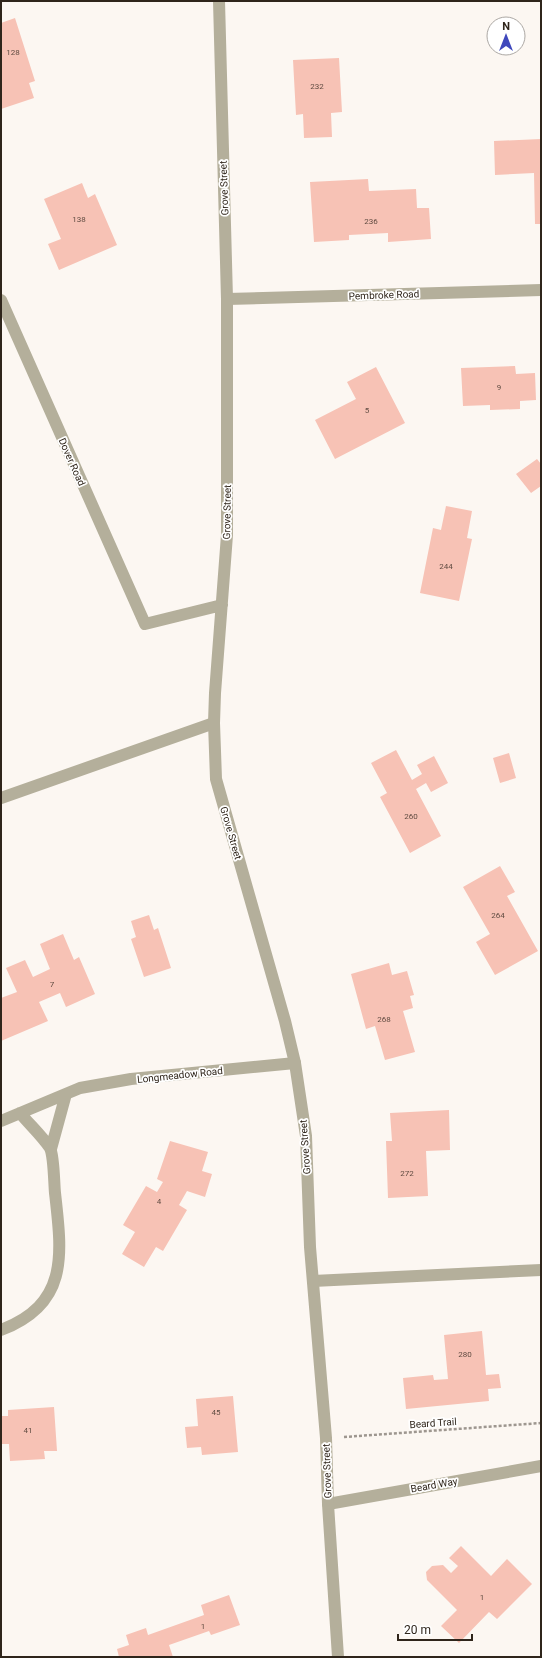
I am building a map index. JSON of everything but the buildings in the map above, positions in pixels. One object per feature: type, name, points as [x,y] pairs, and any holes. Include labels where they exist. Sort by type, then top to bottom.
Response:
[{"type":"street","name":"Grove Street","points":[[219,1],[227,300],[227,535],[214,723],[216,779],[285,1021],[295,1063],[306,1136],[313,1281],[326,1438],[328,1504],[338,1657]]},
{"type":"street","name":"Pembroke Road","points":[[227,300],[541,290]]},
{"type":"street","name":"Dover Road","points":[[1,300],[145,624],[222,605]]},
{"type":"street","points":[[1,798],[214,723]]},
{"type":"street","name":"Longmeadow Road","points":[[1,1121],[80,1088],[131,1079],[295,1063]]},
{"type":"street","points":[[1,1330],[31,1315],[44,1301],[54,1285],[59,1268],[57,1207],[51,1149],[66,1094]]},
{"type":"street","points":[[20,1113],[51,1149]]},
{"type":"street","points":[[313,1281],[541,1270]]},
{"type":"street","name":"Beard Way","points":[[328,1504],[541,1466]]},
{"type":"path","name":"Beard Trail","points":[[326,1438],[541,1423]]}]
